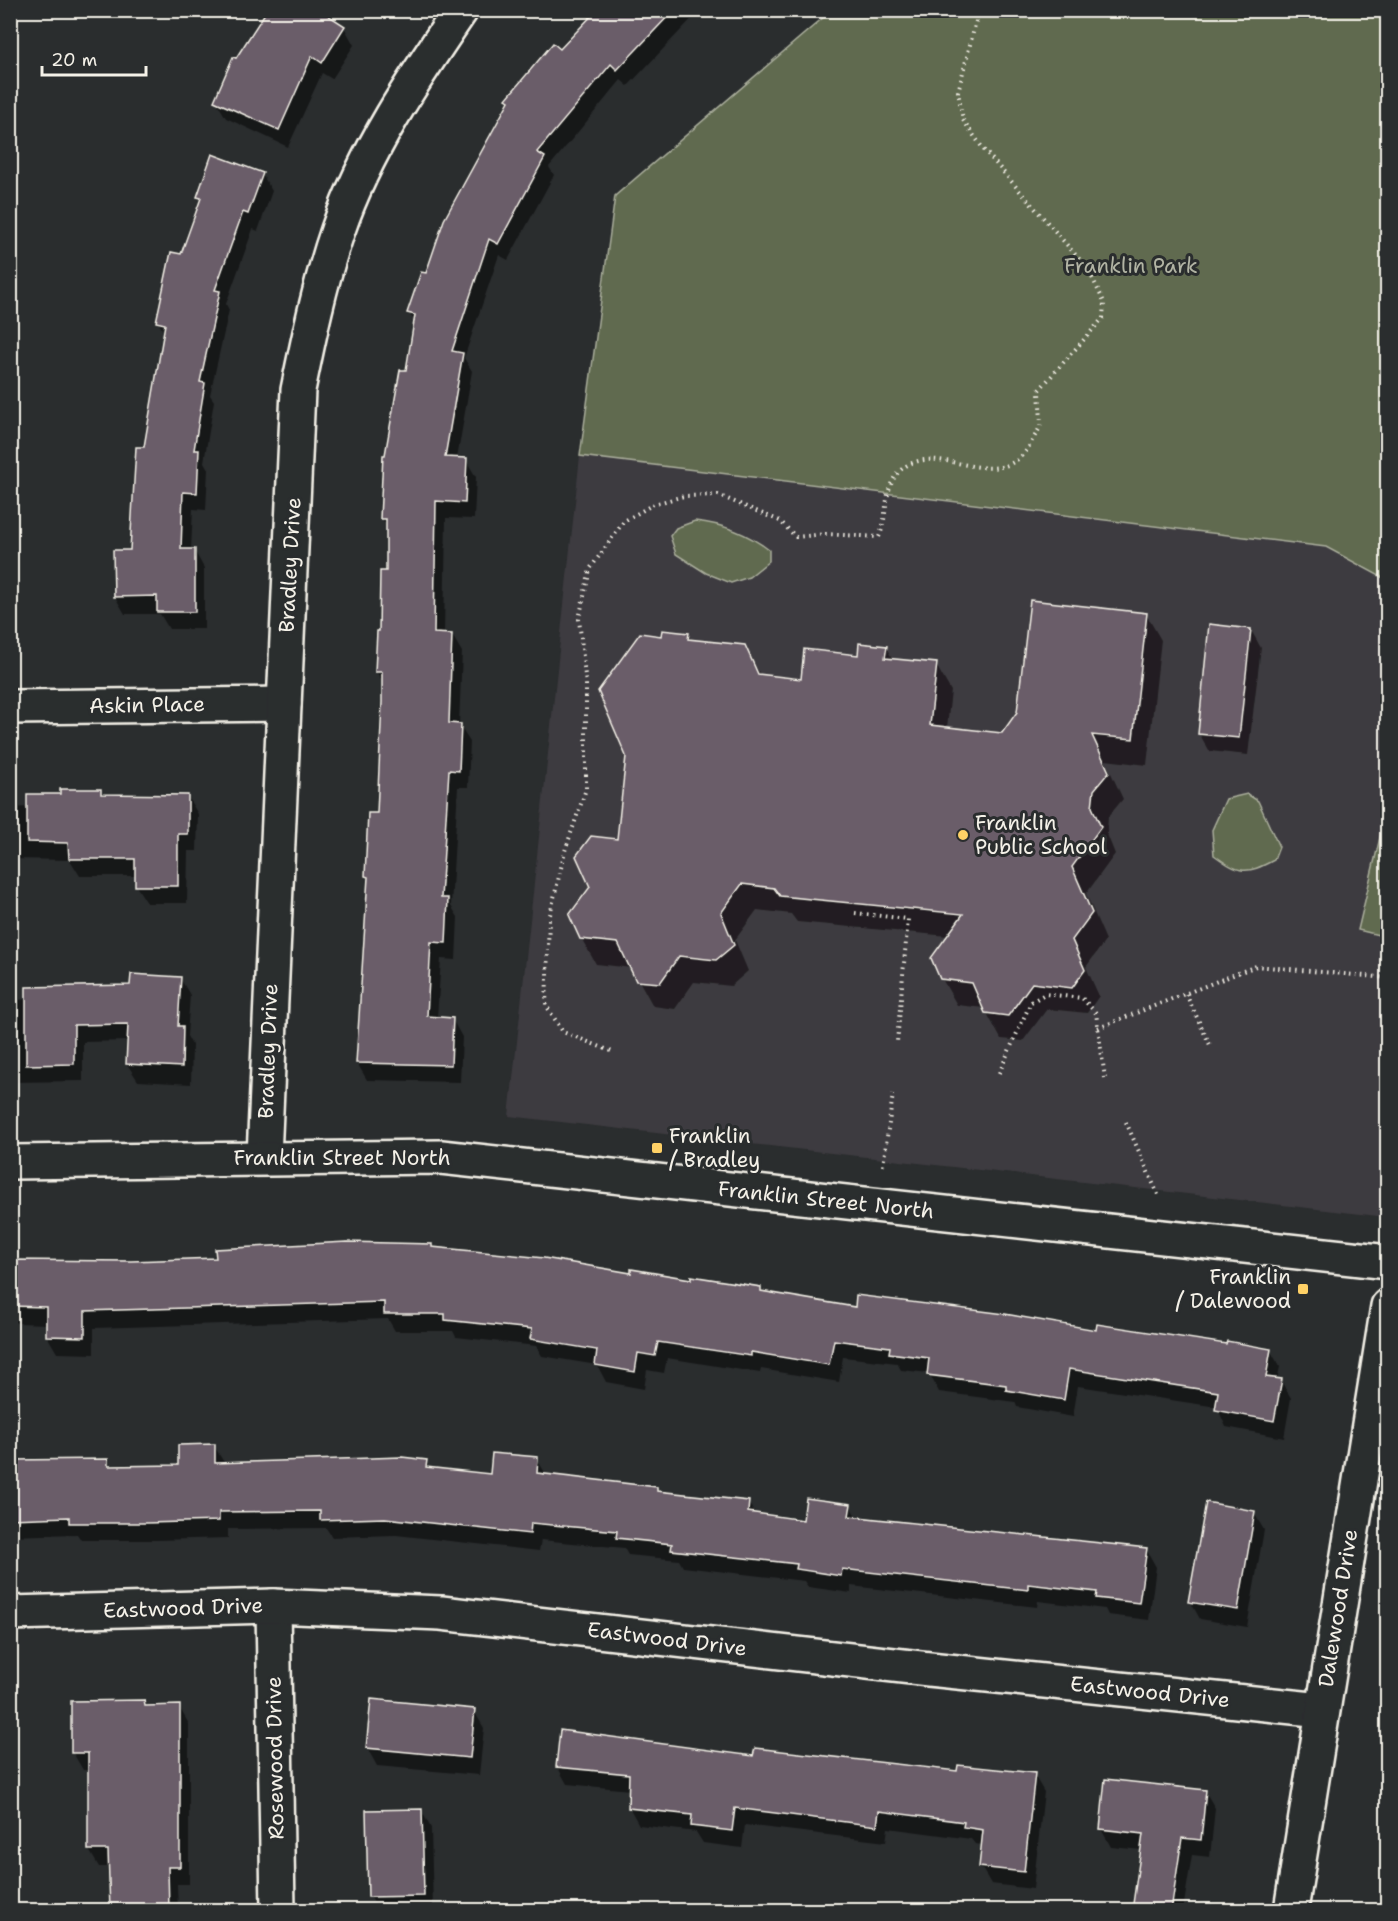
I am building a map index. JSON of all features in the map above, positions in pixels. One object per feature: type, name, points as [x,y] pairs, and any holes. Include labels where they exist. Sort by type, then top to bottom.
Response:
[{"type":"street","name":"Bradley Drive","points":[[264,1157],[298,390],[314,310],[338,229],[369,158],[423,66],[461,10]]},
{"type":"street","name":"Askin Place","points":[[10,707],[284,704]]},
{"type":"street","name":"Franklin Street North","points":[[10,1162],[264,1157],[441,1157],[1388,1262]]},
{"type":"street","name":"Dalewood Drive","points":[[1291,1911],[1388,1306]]},
{"type":"street","name":"Eastwood Drive","points":[[10,1613],[273,1606],[441,1614],[929,1669],[1322,1710]]},
{"type":"street","name":"Rosewood Drive","points":[[273,1606],[278,1911]]},
{"type":"path","points":[[611,1051],[563,1032],[546,1005],[549,919],[565,850],[586,789],[586,685],[579,619],[590,569],[624,521],[654,504],[684,496],[718,495],[780,521],[796,537],[826,534],[879,537],[885,524],[890,484],[900,470],[915,460],[932,459],[967,466],[1003,467],[1023,457],[1040,427],[1039,390],[1103,318],[1104,302],[1088,269],[984,150],[963,120],[958,92],[976,21],[975,10]]},
{"type":"path","points":[[855,913],[908,919],[897,1042]]},
{"type":"path","points":[[1098,1028],[1256,966],[1388,978]]},
{"type":"path","points":[[999,1073],[1031,1002],[1045,994],[1083,998],[1096,1013],[1105,1078]]},
{"type":"path","points":[[1186,994],[1210,1045]]},
{"type":"path","points":[[883,1166],[892,1094]]},
{"type":"path","points":[[1126,1122],[1159,1197]]},
{"type":"shaded area","name":"Franklin Public School","points":[[580,456],[1387,554],[1387,1217],[509,1116]]},
{"type":"green space","name":"Franklin Park","points":[[831,11],[1387,11],[1387,580],[1326,547],[580,456],[615,196]]},
{"type":"green space","points":[[695,521],[715,524],[743,534],[769,550],[769,561],[749,577],[731,583],[706,573],[676,554],[670,536],[676,528]]},
{"type":"green space","points":[[1247,794],[1258,801],[1279,847],[1274,860],[1250,870],[1243,870],[1230,866],[1214,855],[1212,830],[1226,799]]},
{"type":"green space","points":[[1387,808],[1387,937],[1358,930]]},
{"type":"building","points":[[267,10],[320,10],[345,26],[322,63],[312,56],[279,130],[214,101],[233,57],[236,58]]},
{"type":"building","points":[[597,10],[674,10],[617,70],[611,64],[537,152],[545,157],[498,244],[489,239],[452,351],[463,353],[445,457],[467,458],[465,503],[436,501],[434,633],[452,634],[449,723],[461,724],[459,771],[449,770],[441,898],[448,898],[446,943],[431,942],[427,1016],[453,1018],[451,1065],[356,1063],[368,877],[365,876],[368,813],[377,813],[382,702],[382,672],[375,672],[377,631],[379,631],[380,571],[386,571],[386,519],[380,519],[383,455],[385,455],[400,370],[406,370],[415,315],[407,313],[421,272],[426,273],[444,220],[509,101],[506,99],[553,43],[560,49]]},
{"type":"building","points":[[212,154],[263,173],[248,214],[243,212],[215,290],[220,291],[200,382],[205,383],[194,450],[199,450],[197,493],[183,492],[181,549],[195,549],[195,612],[157,612],[157,596],[114,597],[113,550],[130,550],[136,447],[144,447],[165,324],[156,322],[171,252],[181,254],[201,198],[197,197]]},
{"type":"building","name":"Franklin Public School","points":[[1030,600],[1147,613],[1133,739],[1092,735],[1109,772],[1094,790],[1092,807],[1101,827],[1072,867],[1092,913],[1072,940],[1085,970],[1072,988],[1032,983],[1008,1016],[985,1013],[972,983],[940,979],[931,958],[963,914],[780,896],[774,888],[742,884],[721,913],[734,945],[716,960],[679,956],[660,983],[636,981],[618,943],[580,939],[569,915],[590,887],[576,856],[591,836],[617,839],[626,756],[598,691],[640,633],[661,636],[662,630],[689,633],[688,639],[745,645],[758,674],[801,679],[804,649],[858,655],[859,643],[887,646],[885,658],[937,663],[930,725],[1002,733],[1017,712]]},
{"type":"building","points":[[1209,624],[1251,629],[1239,738],[1198,734]]},
{"type":"building","points":[[60,789],[101,789],[101,794],[188,795],[188,834],[178,834],[178,886],[135,886],[135,859],[69,859],[68,843],[27,842],[27,794],[60,794]]},
{"type":"building","points":[[131,974],[181,977],[178,1026],[183,1026],[182,1067],[126,1064],[128,1024],[74,1025],[74,1064],[26,1065],[26,987],[130,985]]},
{"type":"building","points":[[347,1242],[432,1244],[432,1247],[544,1258],[631,1273],[631,1269],[691,1279],[691,1276],[761,1287],[761,1291],[855,1307],[856,1295],[1005,1314],[1096,1330],[1097,1324],[1226,1344],[1227,1341],[1271,1349],[1266,1377],[1282,1379],[1274,1421],[1215,1410],[1218,1392],[1069,1369],[1064,1400],[1006,1390],[1006,1385],[927,1375],[929,1358],[889,1353],[890,1347],[834,1340],[829,1365],[751,1352],[751,1356],[658,1342],[655,1356],[638,1353],[635,1372],[595,1365],[597,1350],[530,1339],[532,1329],[445,1320],[445,1314],[384,1314],[384,1302],[85,1311],[85,1337],[46,1336],[46,1307],[10,1306],[10,1260],[131,1261],[216,1258],[215,1249]]},
{"type":"building","points":[[215,1444],[215,1463],[402,1457],[427,1460],[426,1467],[490,1474],[492,1453],[538,1457],[537,1473],[657,1487],[657,1491],[749,1501],[748,1512],[803,1520],[806,1498],[851,1504],[849,1516],[1147,1548],[1139,1603],[1096,1598],[1097,1592],[1028,1584],[1028,1590],[842,1569],[841,1576],[796,1569],[797,1564],[671,1550],[672,1544],[616,1538],[617,1531],[531,1523],[530,1534],[385,1518],[320,1520],[320,1511],[219,1512],[219,1521],[147,1523],[69,1523],[69,1517],[10,1519],[10,1460],[108,1459],[108,1466],[178,1465],[178,1445]]},
{"type":"building","points":[[1206,1502],[1255,1511],[1238,1610],[1188,1602]]},
{"type":"building","points":[[371,1699],[475,1709],[470,1758],[366,1748]]},
{"type":"building","points":[[144,1700],[145,1706],[180,1705],[180,1867],[168,1867],[169,1911],[110,1911],[108,1850],[88,1850],[88,1753],[71,1753],[71,1701]]},
{"type":"building","points":[[560,1730],[753,1756],[755,1748],[957,1771],[958,1765],[1035,1773],[1024,1872],[979,1867],[983,1830],[963,1827],[964,1822],[879,1811],[877,1826],[735,1808],[732,1831],[691,1826],[692,1815],[628,1808],[629,1774],[556,1767]]},
{"type":"building","points":[[1105,1779],[1206,1790],[1201,1840],[1182,1838],[1171,1911],[1132,1911],[1143,1834],[1100,1829]]},
{"type":"building","points":[[422,1809],[424,1896],[368,1897],[366,1810]]},
{"type":"place","name":"Franklin Public School","points":[[963,835]]},
{"type":"place","name":"Franklin / Bradley","points":[[657,1148]]},
{"type":"place","name":"Franklin / Dalewood","points":[[1303,1289]]}]
